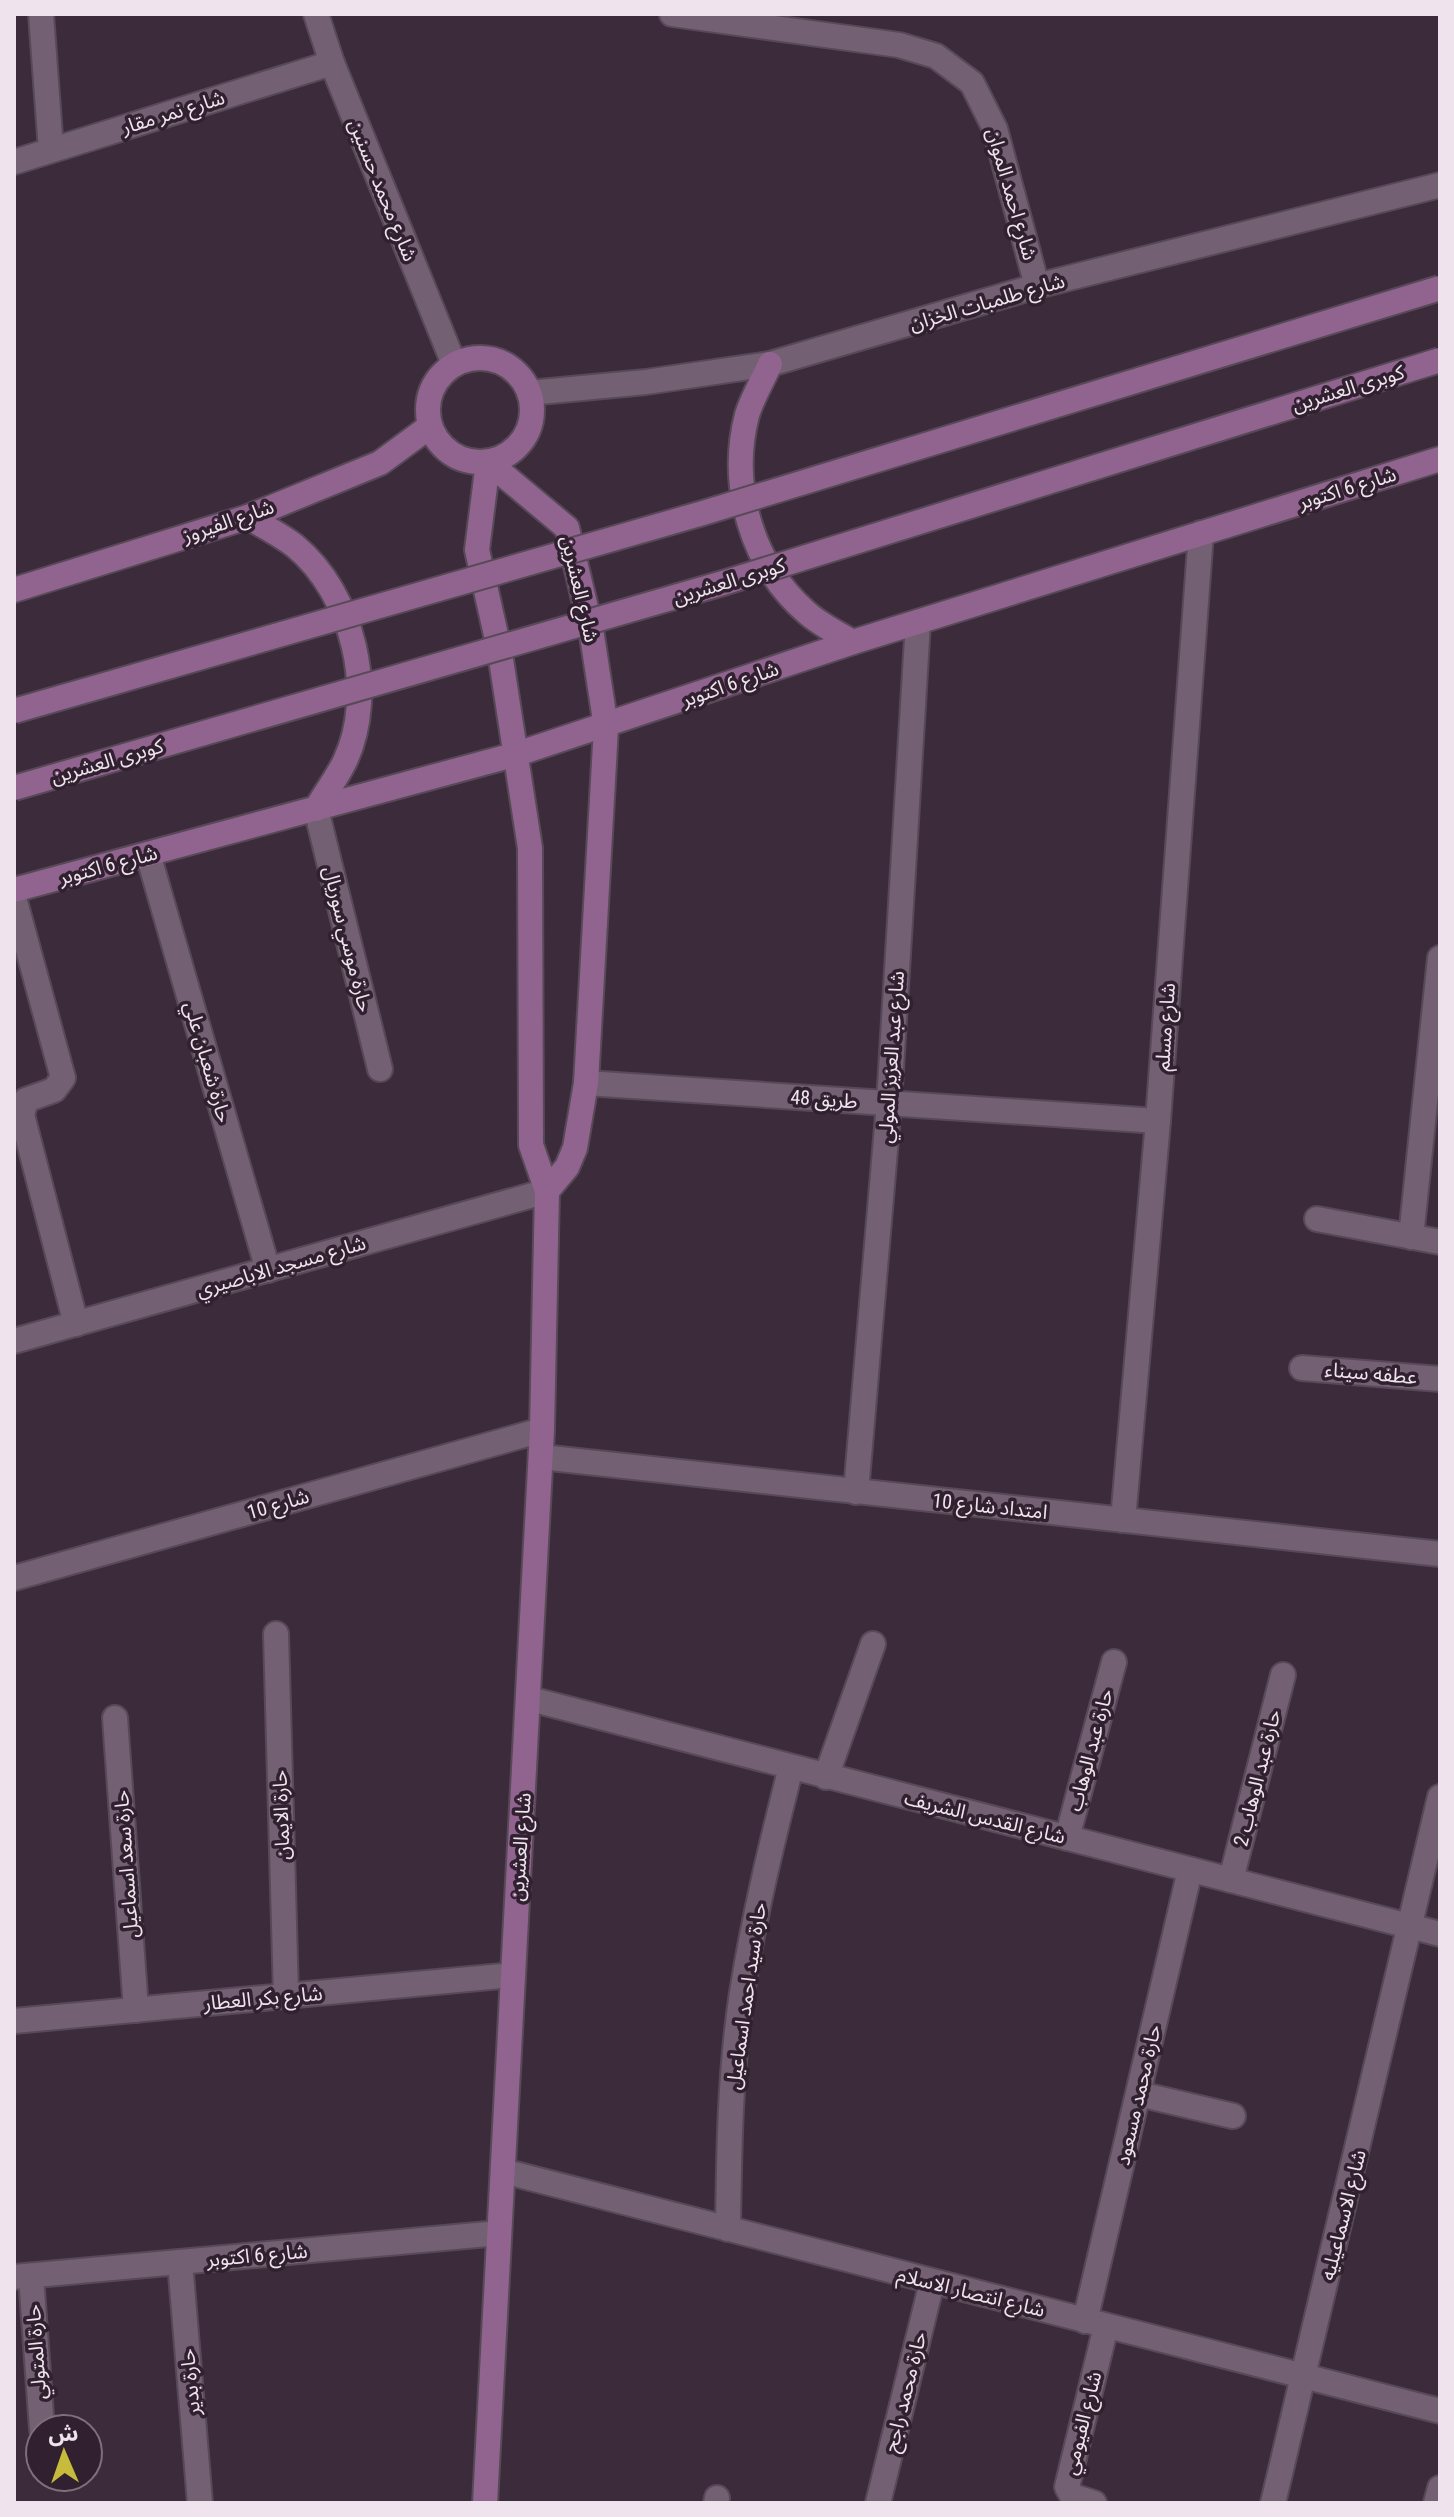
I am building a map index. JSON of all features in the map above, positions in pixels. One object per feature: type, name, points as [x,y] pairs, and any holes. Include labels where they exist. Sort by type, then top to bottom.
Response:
[{"type":"main road","points":[[14,711],[689,517],[1440,288]]},
{"type":"main road","points":[[468,358],[497,360],[521,377],[529,393],[533,411],[529,429],[520,445],[505,456],[488,462],[469,462],[452,455],[438,443],[429,427],[430,391],[454,364],[468,358]]},
{"type":"main road","name":"كوبرى العشرين","points":[[14,788],[723,583],[1440,360]]},
{"type":"main road","points":[[770,364],[748,414],[740,468],[748,522],[770,572],[806,613],[853,642]]},
{"type":"main road","name":"شارع الفيروز","points":[[14,590],[248,517],[380,463],[429,427]]},
{"type":"main road","name":"شارع 6 اكتوبر","points":[[14,890],[517,754],[606,727],[853,642],[1440,459]]},
{"type":"main road","name":"شارع العشرين","points":[[488,462],[567,528],[591,629],[606,727],[586,1083],[575,1148],[567,1167],[547,1191]]},
{"type":"main road","name":"شارع العشرين","points":[[485,2503],[512,1975],[530,1699],[542,1430],[547,1191],[531,1145],[530,848],[517,754],[477,550],[488,462]]},
{"type":"main road","points":[[248,517],[297,547],[333,592],[355,646],[359,703],[346,759],[316,809]]},
{"type":"street","points":[[41,14],[51,150]]},
{"type":"street","name":"شارع محمد حسنين","points":[[316,14],[332,63],[454,364]]},
{"type":"street","name":"شارع احمد الموان","points":[[672,14],[741,19],[899,45],[936,56],[972,83],[995,129],[1037,286]]},
{"type":"street","name":"شارع نمر مقار","points":[[14,162],[332,63]]},
{"type":"street","name":"شارع طلمبات الخزان","points":[[529,393],[770,364],[1037,286],[1440,185]]},
{"type":"street","name":"شارع مسلم","points":[[1123,1520],[1158,1121],[1201,533]]},
{"type":"street","name":"شارع عبد العزيز المولي","points":[[856,1492],[889,1103],[918,622]]},
{"type":"street","name":"حارة موسي سوريال","points":[[316,809],[380,1069]]},
{"type":"street","name":"حارة شعبان علي","points":[[148,854],[268,1270]]},
{"type":"street","points":[[14,898],[63,1078],[54,1090],[26,1100],[22,1115],[76,1324]]},
{"type":"street","points":[[1411,1237],[1440,958]]},
{"type":"street","name":"طريق 48","points":[[586,1083],[1158,1121]]},
{"type":"street","name":"شارع مسجد الاباصيري","points":[[14,1341],[547,1191]]},
{"type":"street","points":[[1317,1219],[1440,1242]]},
{"type":"street","name":"عطفه سيناء","points":[[1302,1368],[1440,1379]]},
{"type":"street","name":"شارع 10","points":[[14,1578],[542,1430]]},
{"type":"street","name":"امتداد شارع 10","points":[[541,1457],[1440,1554]]},
{"type":"street","name":"حارة الايمان","points":[[276,1634],[286,1996]]},
{"type":"street","points":[[826,1777],[873,1644]]},
{"type":"street","name":"حارة عبد الوهاب","points":[[1067,1838],[1114,1662]]},
{"type":"street","name":"حارة عبد الوهاب 2","points":[[1231,1880],[1283,1675]]},
{"type":"street","name":"شارع القدس الشريف","points":[[530,1699],[1440,1934]]},
{"type":"street","name":"حارة سعد اسماعيل","points":[[115,1718],[136,2010]]},
{"type":"street","name":"حارة سيد احمد اسماعيل","points":[[728,2229],[730,2113],[741,1996],[762,1881],[791,1767]]},
{"type":"street","name":"شارع الاسماعيليه","points":[[1273,2503],[1412,1926],[1440,1797]]},
{"type":"street","name":"حارة محمد مسعود","points":[[1096,2324],[1139,2094],[1190,1870]]},
{"type":"street","name":"شارع بكر العطار","points":[[14,2021],[512,1975]]},
{"type":"street","points":[[1139,2094],[1233,2116]]},
{"type":"street","name":"شارع انتصار الاسلام","points":[[503,2171],[1440,2411]]},
{"type":"street","name":"شارع 6 اكتوبر","points":[[23,2276],[499,2233]]},
{"type":"street","name":"حارة بدير","points":[[180,2262],[200,2503]]},
{"type":"street","name":"حارة المتولي","points":[[23,2276],[40,2413]]},
{"type":"street","name":"حارة محمد راجح","points":[[878,2503],[932,2282]]},
{"type":"street","name":"شارع الفيومي","points":[[1094,2503],[1072,2496],[1067,2487],[1096,2324]]},
{"type":"street","points":[[1436,2503],[1440,2488]]}]
